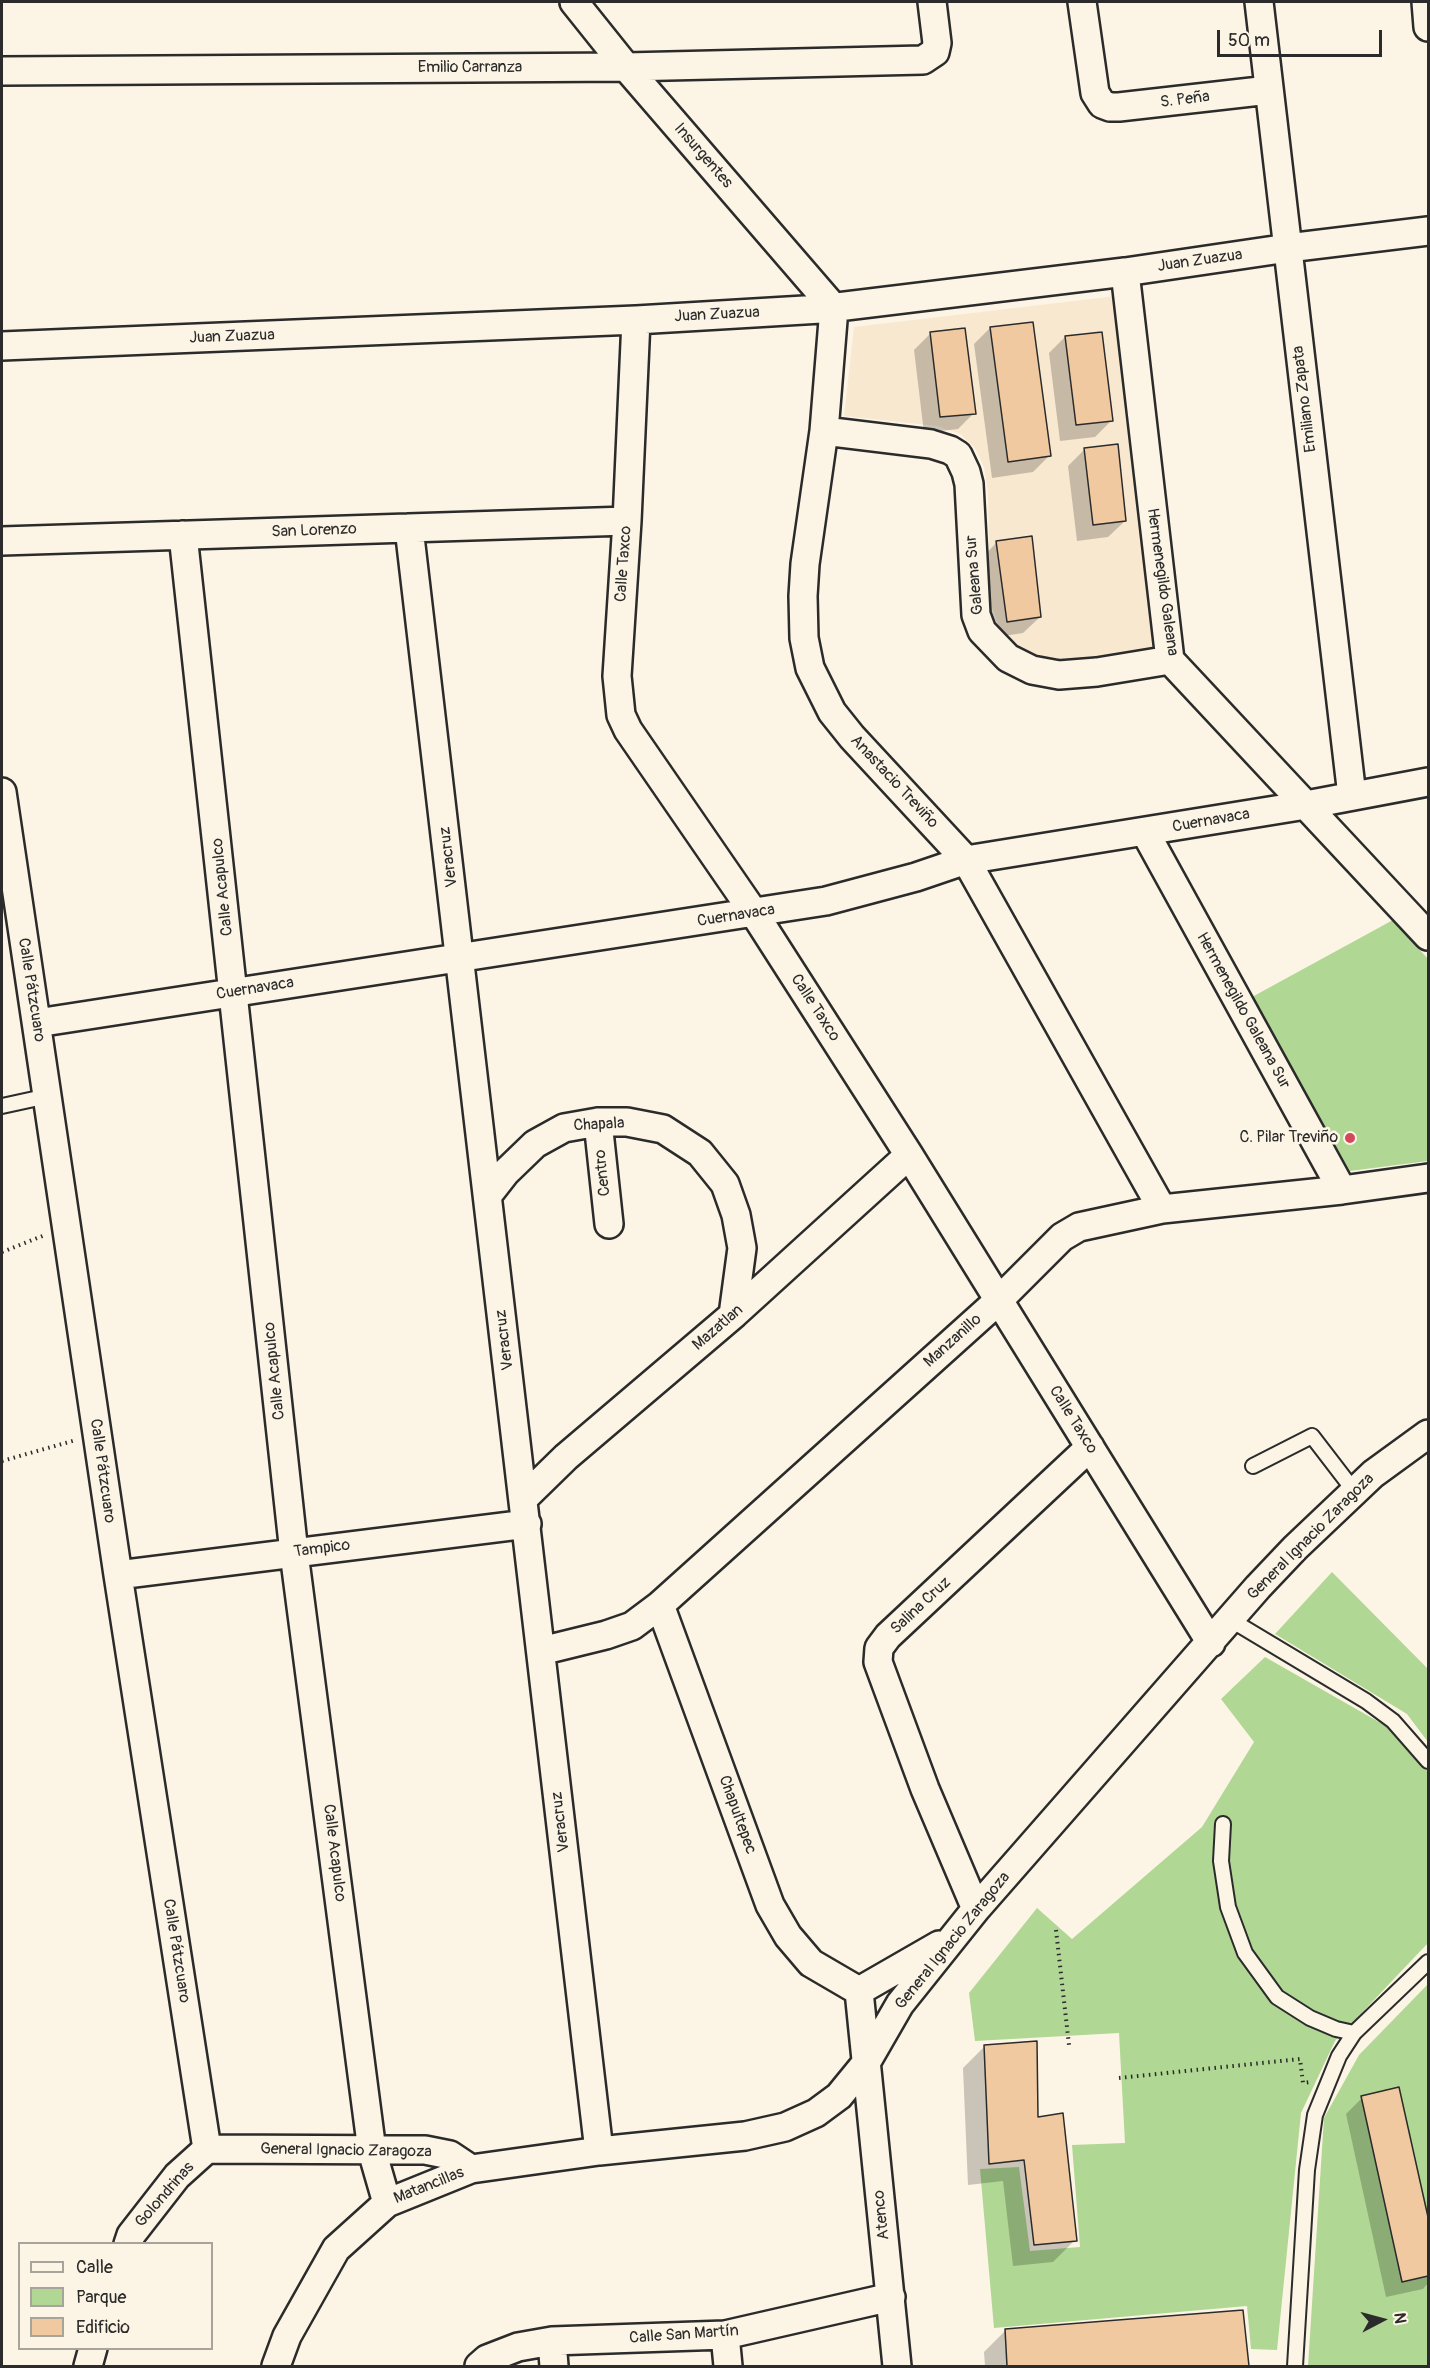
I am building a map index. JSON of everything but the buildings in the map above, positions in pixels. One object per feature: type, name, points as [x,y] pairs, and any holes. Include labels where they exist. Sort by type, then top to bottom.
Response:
[{"type":"street","name":"Insurgentes","points":[[574,2],[626,67],[834,308]]},
{"type":"street","name":"Emilio Carranza","points":[[2,71],[626,67],[923,60],[935,52],[937,44],[932,2]]},
{"type":"street","name":"S. Peña","points":[[1082,2],[1095,93],[1102,104],[1119,107],[1269,90]]},
{"type":"street","name":"Emiliano Zapata","points":[[1259,2],[1352,796]]},
{"type":"street","points":[[1425,2],[1428,27]]},
{"type":"street","name":"Juan Zuazua","points":[[2,346],[636,320],[834,308],[1428,231]]},
{"type":"street","name":"Hermenegildo Galeana","points":[[1125,272],[1170,660],[1428,936]]},
{"type":"street","name":"Anastacio Treviño","points":[[834,308],[824,430],[805,564],[804,638],[810,668],[832,712],[852,737],[966,860],[1162,1209]]},
{"type":"street","name":"Calle Taxco","points":[[636,320],[617,676],[621,715],[628,730],[754,913],[909,1155],[1211,1643]]},
{"type":"street","name":"Galeana Sur","points":[[824,430],[931,444],[958,455],[969,484],[976,615],[982,631],[1008,658],[1032,670],[1059,675],[1097,672],[1170,660]]},
{"type":"street","name":"San Lorenzo","points":[[2,541],[627,521]]},
{"type":"street","name":"Veracruz","points":[[409,528],[599,2151]]},
{"type":"street","name":"Calle Acapulco","points":[[183,535],[235,992],[294,1553],[372,2151],[387,2203]]},
{"type":"street","name":"Cuernavaca","points":[[37,1023],[754,913],[864,892],[966,860],[1306,805],[1428,782]]},
{"type":"street","name":"Calle Pátzcuaro","points":[[2,792],[12,933],[37,1023],[118,1575],[207,2149]]},
{"type":"street","name":"Hermenegildo Galeana Sur","points":[[1145,832],[1342,1190]]},
{"type":"street","name":"Chapala","points":[[488,1195],[506,1172],[535,1144],[564,1128],[597,1122],[627,1122],[663,1129],[700,1153],[725,1184],[736,1215],[742,1248],[734,1315]]},
{"type":"street","name":"Centro","points":[[597,1122],[609,1224]]},
{"type":"street","name":"Mazatlan","points":[[525,1511],[566,1457],[734,1315],[909,1155]]},
{"type":"street","name":"Manzanillo","points":[[541,1651],[632,1626],[660,1605],[998,1301],[1062,1237],[1079,1227],[1162,1209],[1342,1190],[1428,1178]]},
{"type":"street","name":"General Ignacio Zaragoza","points":[[207,2149],[438,2151],[456,2158],[471,2169],[599,2151],[745,2136],[785,2127],[816,2113],[839,2096],[866,2063],[900,2004],[976,1909],[1295,1548],[1397,1455],[1428,1434]]},
{"type":"street","name":"Salina Cruz","points":[[976,1909],[925,1789],[878,1662],[879,1648],[888,1636],[1090,1447]]},
{"type":"street","name":"Tampico","points":[[118,1575],[294,1553],[525,1511]]},
{"type":"street","name":"Chapultepec","points":[[660,1605],[770,1905],[788,1936],[811,1963],[860,1991]]},
{"type":"street","points":[[866,2063],[860,1991],[953,1937]]},
{"type":"street","name":"Atenco","points":[[866,2063],[897,2367]]},
{"type":"street","name":"Golondrinas","points":[[129,2242],[131,2235],[177,2176],[207,2149]]},
{"type":"street","name":"Matancillas","points":[[387,2203],[471,2169]]},
{"type":"street","points":[[276,2367],[287,2336],[336,2249],[387,2203]]},
{"type":"street","name":"Calle San Martín","points":[[479,2367],[487,2359],[518,2347],[553,2354],[725,2335],[891,2297]]},
{"type":"street","points":[[725,2335],[728,2367]]},
{"type":"street","points":[[88,2367],[93,2350]]},
{"type":"lane","points":[[2,1106],[48,1096]]},
{"type":"lane","points":[[1253,1466],[1312,1436],[1355,1492]]},
{"type":"lane","points":[[1231,1620],[1366,1701],[1393,1721],[1428,1761]]},
{"type":"lane","points":[[1223,1824],[1221,1860],[1228,1907],[1245,1953],[1277,1997],[1310,2018],[1336,2029],[1354,2033]]},
{"type":"lane","points":[[1295,2367],[1306,2170],[1316,2115],[1339,2056],[1354,2033],[1428,1962]]},
{"type":"path","points":[[2,1252],[67,1228]]},
{"type":"path","points":[[2,1461],[97,1435]]},
{"type":"path","points":[[1056,1929],[1069,2045]]},
{"type":"path","points":[[1119,2078],[1300,2059],[1303,2083],[1329,2080]]},
{"type":"shaded area","points":[[1116,296],[1158,647],[1077,666],[1027,657],[1000,630],[990,600],[988,492],[984,467],[975,448],[960,434],[937,426],[844,416],[854,327]]},
{"type":"green space","points":[[1393,920],[1428,959],[1428,1161],[1350,1171],[1252,997]]},
{"type":"green space","points":[[1332,1572],[1428,1669],[1428,1742],[1407,1714],[1275,1634]]},
{"type":"green space","points":[[1265,1657],[1393,1730],[1428,1772],[1428,1943],[1335,2041],[1301,2113],[1277,2350],[1251,2349],[1247,2306],[994,2328],[980,2169],[1019,2167],[1030,2251],[1080,2247],[1072,2145],[1125,2143],[1119,2033],[975,2041],[969,1993],[1037,1908],[1072,1939],[1202,1827],[1254,1742],[1221,1699]]},
{"type":"green space","points":[[1428,1984],[1428,2366],[1308,2366],[1324,2118],[1359,2055]]},
{"type":"place","name":"C. Pilar Treviño","points":[[1350,1138]]}]
